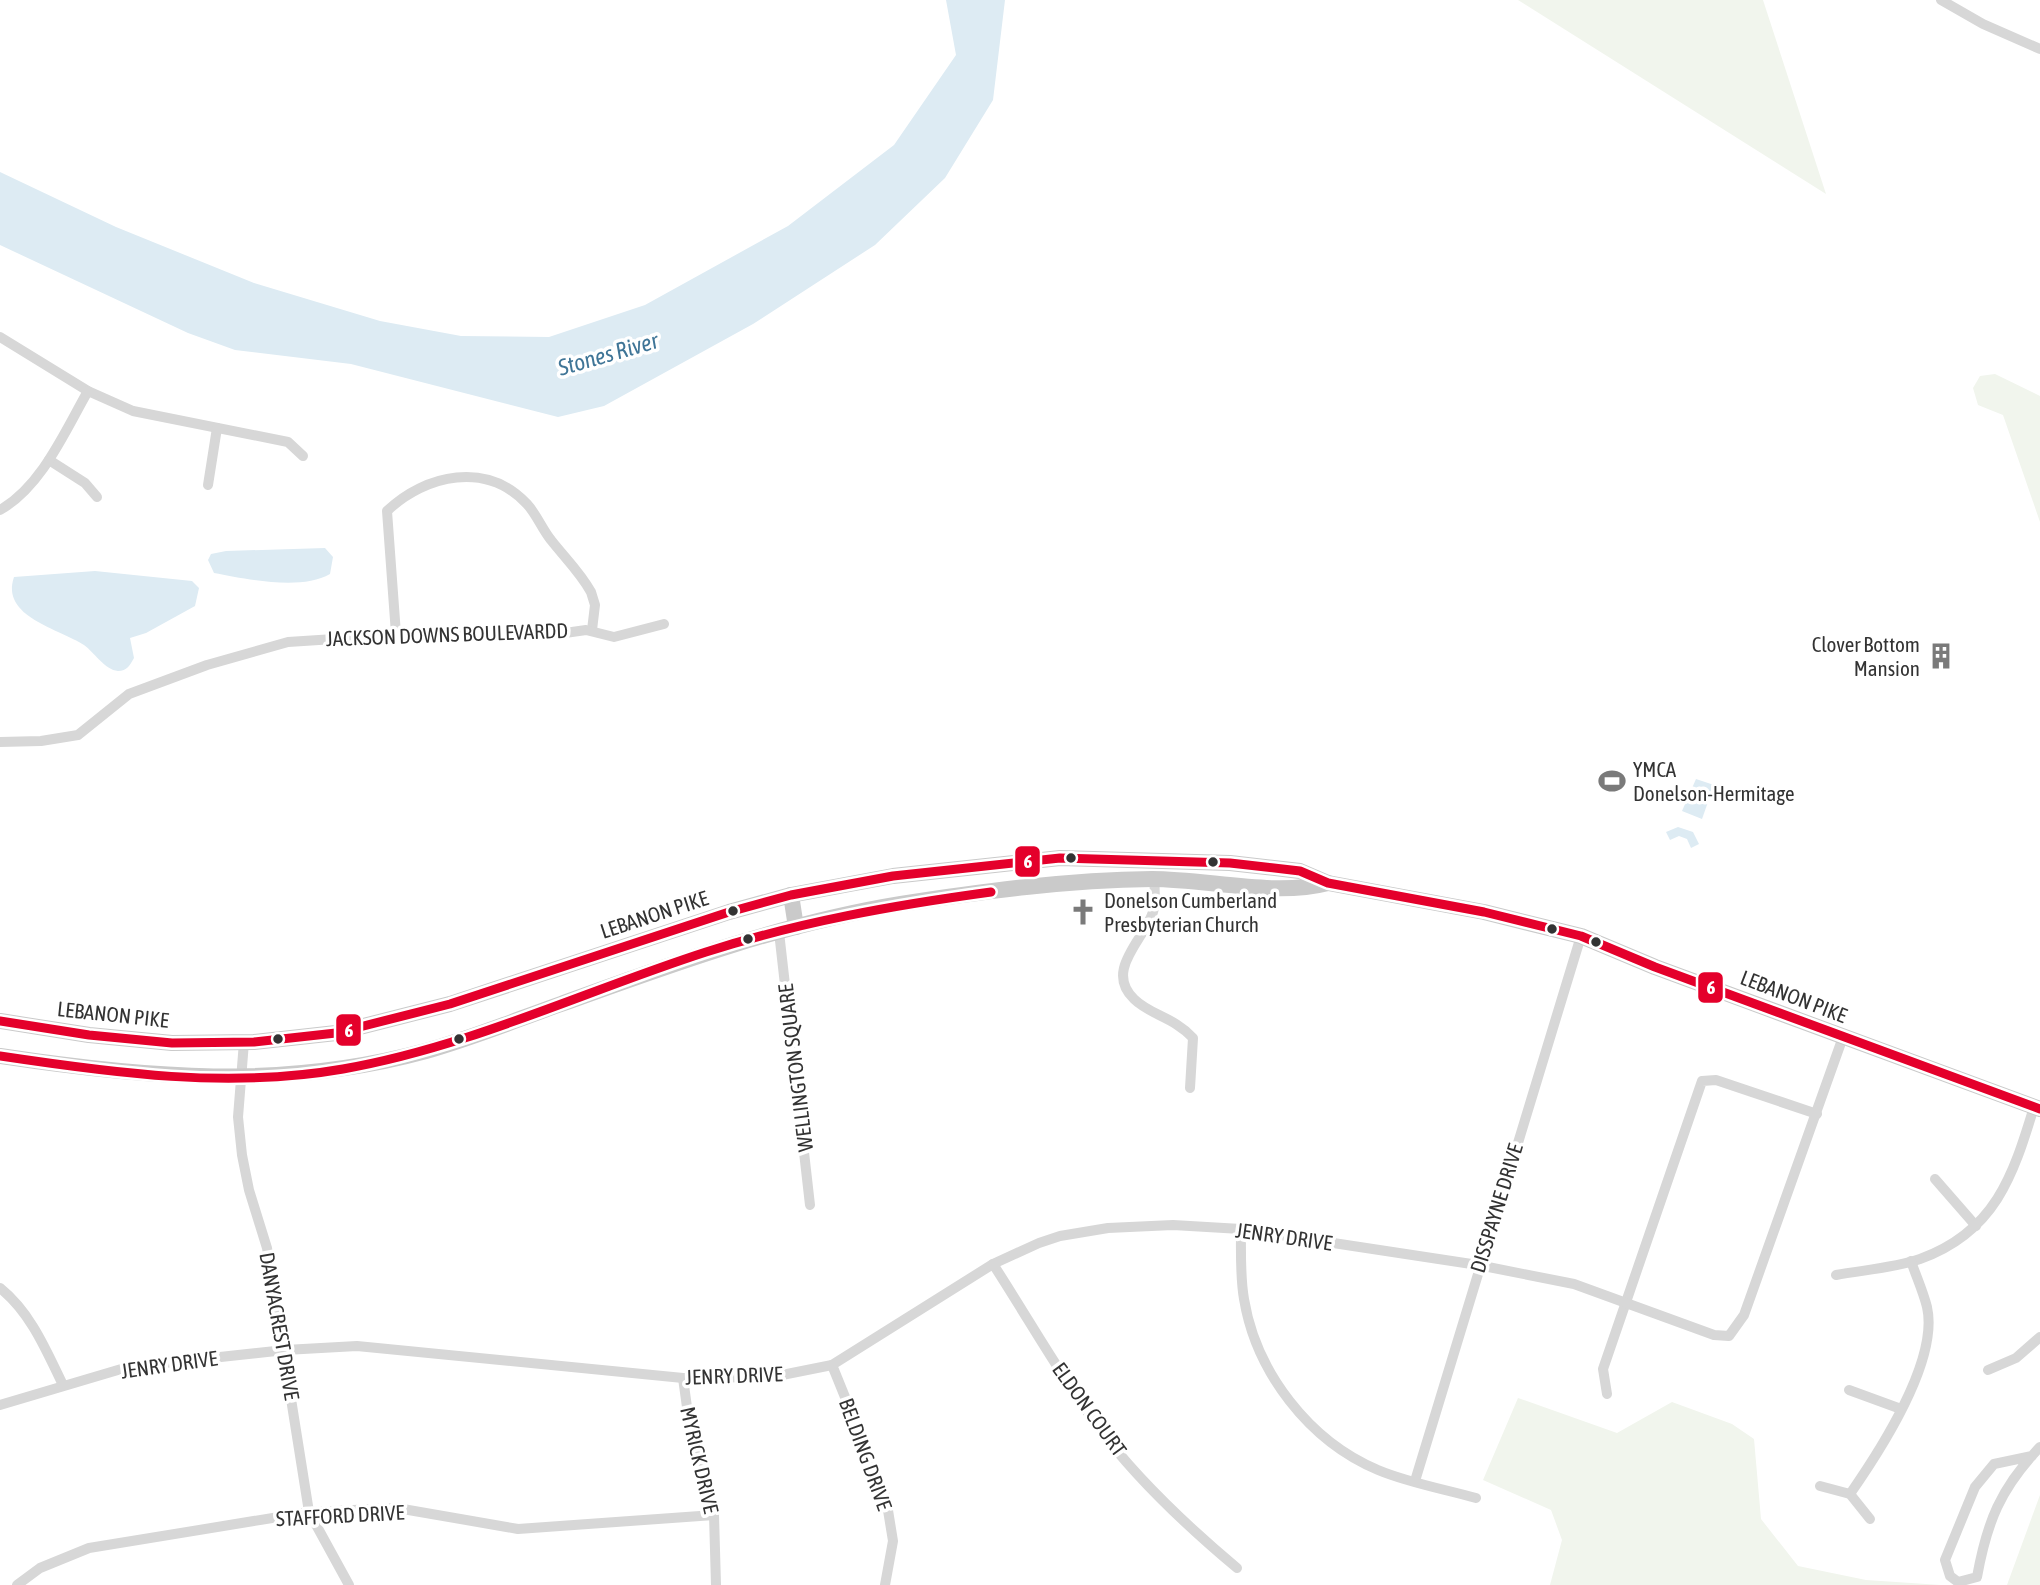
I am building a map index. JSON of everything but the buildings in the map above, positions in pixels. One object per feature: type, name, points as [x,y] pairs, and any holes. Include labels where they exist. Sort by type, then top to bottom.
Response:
[{"type":"main road","name":"LEBANON PIKE","points":[[0,1021],[144,1040],[244,1042],[336,1033],[416,1014],[715,916],[791,895],[894,876],[1060,858],[1230,863],[1300,871],[1328,883],[1484,912],[1581,936],[2037,1108]]},
{"type":"main road","points":[[1024,862],[1026,888]]},
{"type":"main road","name":"LEBANON PIKE","points":[[0,1056],[169,1077],[241,1077],[341,1069],[425,1051],[705,953],[796,927],[901,904],[1061,883],[1154,879],[1302,889],[1328,883]]},
{"type":"main road","points":[[791,895],[796,927]]},
{"type":"street","points":[[1941,0],[1983,24],[2040,48]]},
{"type":"street","points":[[0,337],[88,391],[133,411],[288,442],[303,456]]},
{"type":"street","points":[[0,510],[12,503],[49,460],[88,391]]},
{"type":"street","points":[[208,485],[217,428]]},
{"type":"street","points":[[49,460],[85,482],[97,497]]},
{"type":"street","points":[[396,634],[387,511],[419,487],[438,480],[466,476],[499,484],[527,504],[591,592],[595,605],[592,630]]},
{"type":"street","name":"JACKSON DOWNS BOULEVARDD","points":[[0,742],[41,741],[78,735],[129,694],[288,642],[473,630],[551,635],[592,630],[604,635],[626,636],[664,624]]},
{"type":"street","points":[[1154,879],[1155,908],[1145,932],[1126,958],[1124,980],[1134,999],[1182,1025],[1193,1038],[1190,1088]]},
{"type":"street","name":"WELLINGTON SQUARE","points":[[779,932],[810,1205]]},
{"type":"street","name":"DISSPAYNE DRIVE","points":[[1415,1481],[1478,1265],[1581,936]]},
{"type":"street","points":[[1607,1394],[1603,1369],[1702,1081],[1716,1080],[1817,1114],[1843,1037]]},
{"type":"street","name":"DANYACREST DRIVE","points":[[244,1042],[238,1117],[242,1155],[249,1190],[267,1248],[309,1513],[349,1585]]},
{"type":"street","points":[[1836,1275],[1911,1261],[1957,1239],[1983,1221],[2000,1195],[2037,1108]]},
{"type":"street","name":"JENRY DRIVE","points":[[0,1405],[128,1367],[285,1350],[357,1346],[683,1378],[772,1377],[832,1365],[993,1264],[1060,1236],[1108,1228],[1173,1225],[1241,1229],[1478,1265],[1574,1284],[1714,1335],[1729,1336],[1738,1328],[1817,1114]]},
{"type":"street","points":[[1935,1179],[1976,1226]]},
{"type":"street","points":[[1241,1229],[1241,1272],[1246,1309],[1261,1354],[1279,1386],[1309,1422],[1330,1441],[1378,1470],[1476,1498]]},
{"type":"street","points":[[1850,1494],[1880,1451],[1923,1355],[1928,1330],[1927,1308],[1911,1261]]},
{"type":"street","name":"ELDON COURT","points":[[993,1264],[1098,1427],[1130,1464],[1211,1546],[1237,1568]]},
{"type":"street","points":[[0,1289],[12,1298],[35,1328],[63,1385]]},
{"type":"street","points":[[1988,1370],[2016,1358],[2040,1337]]},
{"type":"street","name":"BELDING DRIVE","points":[[832,1365],[886,1498],[893,1541],[885,1585]]},
{"type":"street","name":"MYRICK DRIVE","points":[[683,1378],[690,1429],[714,1515],[716,1585]]},
{"type":"street","points":[[1849,1390],[1901,1409]]},
{"type":"street","points":[[2036,1452],[1999,1500],[1977,1577],[1958,1582],[1950,1576],[1945,1560],[1975,1487],[1994,1464],[2036,1452]]},
{"type":"street","points":[[1820,1486],[1850,1494],[1870,1519]]},
{"type":"street","name":"STAFFORD DRIVE","points":[[17,1585],[40,1568],[89,1548],[309,1513],[397,1508],[518,1529],[714,1515]]},
{"type":"shaded area","points":[[1518,0],[1763,0],[1826,194]]},
{"type":"shaded area","points":[[1995,374],[2040,396],[2040,522],[2003,415],[1978,405],[1973,388],[1980,376]]},
{"type":"shaded area","points":[[1518,1398],[1617,1433],[1672,1402],[1732,1424],[1754,1439],[1761,1519],[1798,1566],[1866,1580],[1941,1585],[1550,1585],[1562,1540],[1551,1510],[1483,1480]]},
{"type":"shaded area","points":[[2040,1495],[2040,1585],[2007,1585]]},
{"type":"water","name":"Stones River","points":[[946,0],[1005,0],[993,100],[945,178],[875,245],[753,324],[604,406],[558,417],[351,364],[235,350],[188,333],[0,245],[0,172],[116,227],[254,283],[380,321],[461,336],[549,337],[645,305],[788,226],[894,145],[956,55]]},
{"type":"water","points":[[325,548],[333,557],[330,574],[304,582],[273,582],[214,573],[208,560],[211,554],[226,551]]},
{"type":"water","points":[[95,571],[192,581],[199,588],[195,606],[146,633],[130,638],[134,658],[126,669],[113,670],[84,645],[24,612],[12,591],[14,577]]},
{"type":"water","points":[[1696,779],[1714,785],[1702,819],[1682,811]]},
{"type":"water","points":[[1678,827],[1693,832],[1699,844],[1691,848],[1687,839],[1679,836],[1670,840],[1666,832]]},
{"type":"transit line","name":"6","points":[[0,1021],[89,1035],[172,1043],[254,1042],[336,1033],[450,1004],[729,912],[791,895],[893,876],[1060,858],[1230,863],[1300,871],[1328,883],[1484,912],[1581,936],[1655,967],[2040,1109]]},
{"type":"transit line","name":"6","points":[[0,1056],[128,1073],[214,1078],[257,1078],[343,1069],[390,1059],[481,1033],[661,967],[741,941],[847,916],[991,892]]},
{"type":"place","name":"Clover Bottom Mansion","points":[[1941,656]]},
{"type":"place","name":"YMCA Donelson-Hermitage","points":[[1612,781]]},
{"type":"place","name":"Donelson Cumberland Presbyterian Church","points":[[1083,912]]}]
